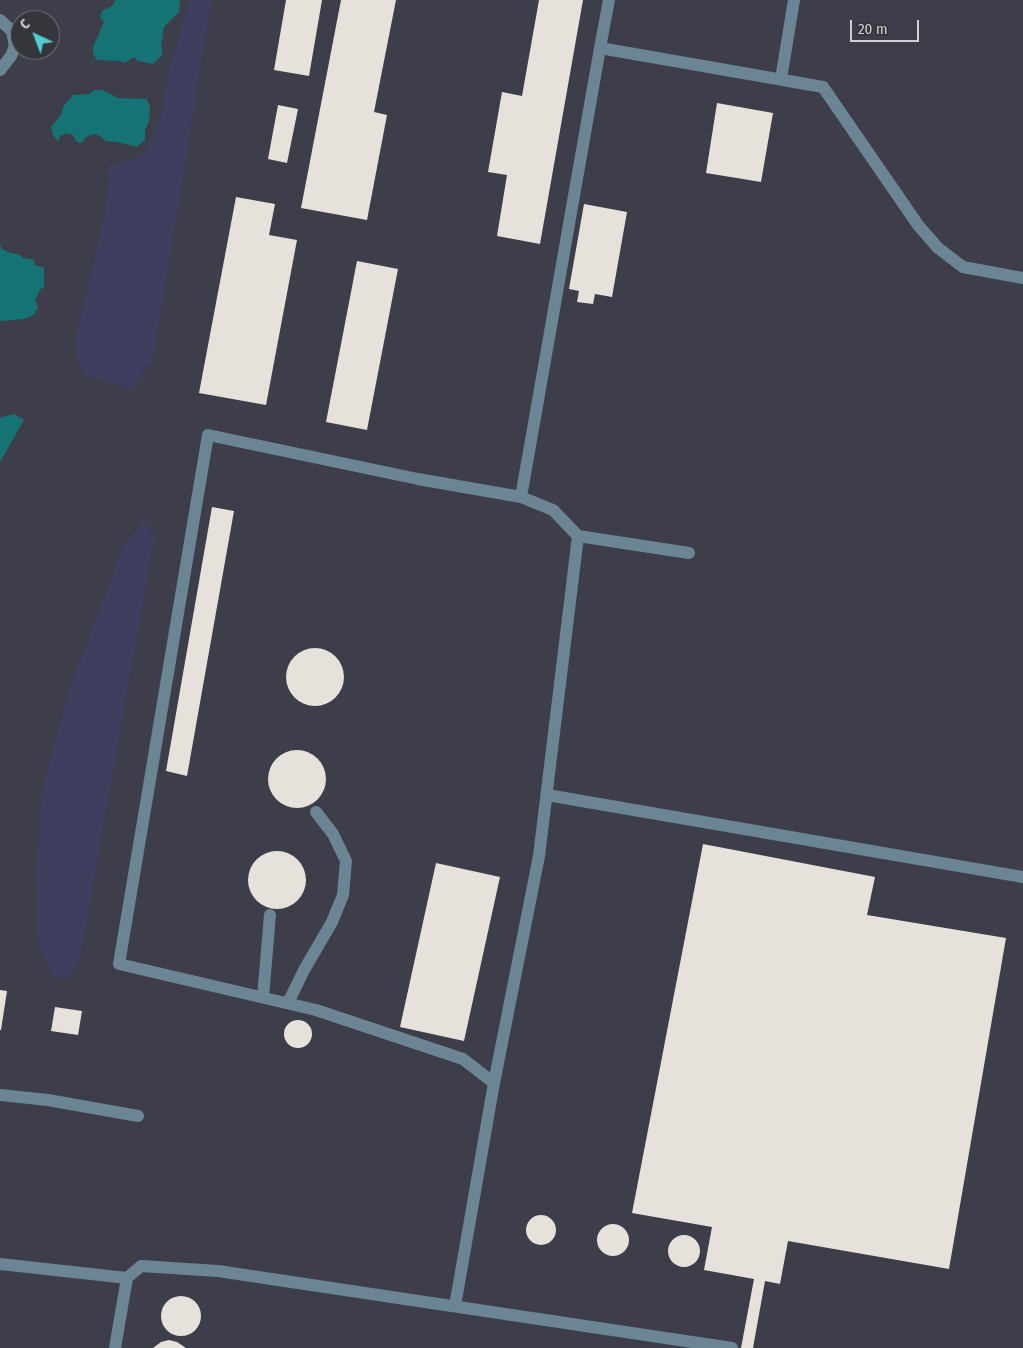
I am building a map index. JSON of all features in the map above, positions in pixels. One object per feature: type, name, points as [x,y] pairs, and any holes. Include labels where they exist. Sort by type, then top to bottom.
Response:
[{"type":"lane","points":[[521,496],[609,0]]},
{"type":"lane","points":[[781,79],[794,0]]},
{"type":"lane","points":[[0,20],[12,31],[15,46],[11,56],[0,70]]},
{"type":"lane","points":[[600,48],[823,87],[918,225],[938,248],[963,267],[1023,278]]},
{"type":"lane","points":[[494,1083],[463,1059],[316,1010],[119,964],[208,435],[418,479],[521,496],[553,510],[578,536],[689,553]]},
{"type":"lane","points":[[455,1306],[494,1083],[539,856],[578,536]]},
{"type":"lane","points":[[547,795],[1023,877]]},
{"type":"lane","points":[[288,1003],[304,970],[332,922],[343,895],[346,861],[333,834],[316,812]]},
{"type":"lane","points":[[263,997],[270,915]]},
{"type":"lane","points":[[0,1095],[48,1100],[138,1116]]},
{"type":"lane","points":[[0,1264],[127,1278]]},
{"type":"lane","points":[[115,1348],[127,1278],[141,1266],[218,1270],[732,1348]]},
{"type":"shaded area","points":[[0,0],[1023,0],[1023,1348],[0,1348]]},
{"type":"shaded area","points":[[116,0],[180,0],[179,12],[164,27],[161,47],[163,54],[153,64],[138,61],[134,57],[125,63],[97,60],[93,54],[93,47],[104,22],[100,17],[102,11],[112,6]]},
{"type":"shaded area","points":[[190,0],[212,0],[153,360],[132,389],[83,376],[74,343],[104,217],[109,165],[142,157],[160,119],[169,70]]},
{"type":"shaded area","points":[[94,90],[103,90],[118,98],[147,99],[150,107],[145,140],[137,147],[106,141],[94,134],[86,137],[81,143],[77,142],[73,135],[66,133],[60,136],[58,142],[53,135],[51,127],[61,115],[63,107],[73,95],[90,94]]},
{"type":"shaded area","points":[[0,245],[2,249],[18,254],[23,258],[34,260],[35,265],[44,268],[44,286],[39,291],[35,301],[38,307],[34,315],[24,319],[0,321]]},
{"type":"shaded area","points":[[14,414],[24,420],[0,462],[0,418]]},
{"type":"shaded area","points":[[144,520],[155,536],[80,960],[70,979],[54,978],[38,944],[37,866],[41,795],[67,696],[123,546]]},
{"type":"building","points":[[286,0],[322,0],[309,76],[274,70]]},
{"type":"building","points":[[341,0],[396,0],[374,112],[387,115],[367,220],[301,208]]},
{"type":"building","points":[[539,0],[583,0],[540,244],[497,236],[507,175],[488,172],[502,92],[522,96]]},
{"type":"building","points":[[717,103],[773,113],[761,182],[706,173]]},
{"type":"building","points":[[278,105],[298,109],[287,163],[268,159]]},
{"type":"building","points":[[236,197],[275,204],[269,235],[297,240],[266,405],[199,393]]},
{"type":"building","points":[[584,204],[627,212],[612,297],[595,294],[593,304],[577,302],[579,291],[569,289]]},
{"type":"building","points":[[357,261],[398,269],[367,430],[326,422]]},
{"type":"building","points":[[212,507],[234,511],[187,776],[166,771]]},
{"type":"building","points":[[315,648],[331,653],[339,661],[344,677],[339,693],[331,701],[315,706],[299,701],[291,693],[286,677],[291,661],[299,653]]},
{"type":"building","points":[[297,750],[313,755],[321,763],[326,779],[321,795],[313,803],[297,808],[281,803],[273,795],[268,779],[273,763],[281,755]]},
{"type":"building","points":[[703,844],[875,877],[867,915],[1006,938],[949,1269],[788,1241],[780,1284],[765,1281],[753,1348],[741,1348],[754,1279],[704,1270],[712,1227],[632,1213]]},
{"type":"building","points":[[277,851],[293,856],[301,864],[306,880],[301,896],[293,904],[277,909],[261,904],[253,896],[248,880],[253,864],[261,856]]},
{"type":"building","points":[[436,863],[500,877],[464,1041],[400,1027]]},
{"type":"building","points":[[0,990],[7,991],[1,1030],[0,1030]]},
{"type":"building","points":[[55,1007],[82,1011],[78,1035],[51,1031]]},
{"type":"building","points":[[298,1020],[308,1024],[312,1034],[308,1044],[298,1048],[288,1044],[284,1034],[288,1024]]},
{"type":"building","points":[[541,1215],[552,1219],[556,1230],[552,1241],[541,1245],[530,1241],[526,1230],[530,1219]]},
{"type":"building","points":[[613,1224],[619,1225],[624,1229],[628,1234],[628,1246],[624,1251],[619,1255],[613,1256],[607,1255],[602,1251],[598,1246],[597,1240],[598,1234],[602,1229],[607,1225]]},
{"type":"building","points":[[684,1235],[690,1236],[695,1240],[699,1245],[699,1257],[695,1262],[690,1266],[684,1267],[678,1266],[673,1262],[669,1257],[668,1251],[669,1245],[673,1240],[678,1236]]},
{"type":"building","points":[[185,1296],[192,1299],[198,1305],[201,1316],[200,1324],[192,1333],[185,1336],[177,1336],[170,1333],[162,1324],[161,1312],[164,1305],[173,1297]]},
{"type":"building","points":[[169,1340],[177,1342],[186,1348],[153,1348],[161,1342]]}]
